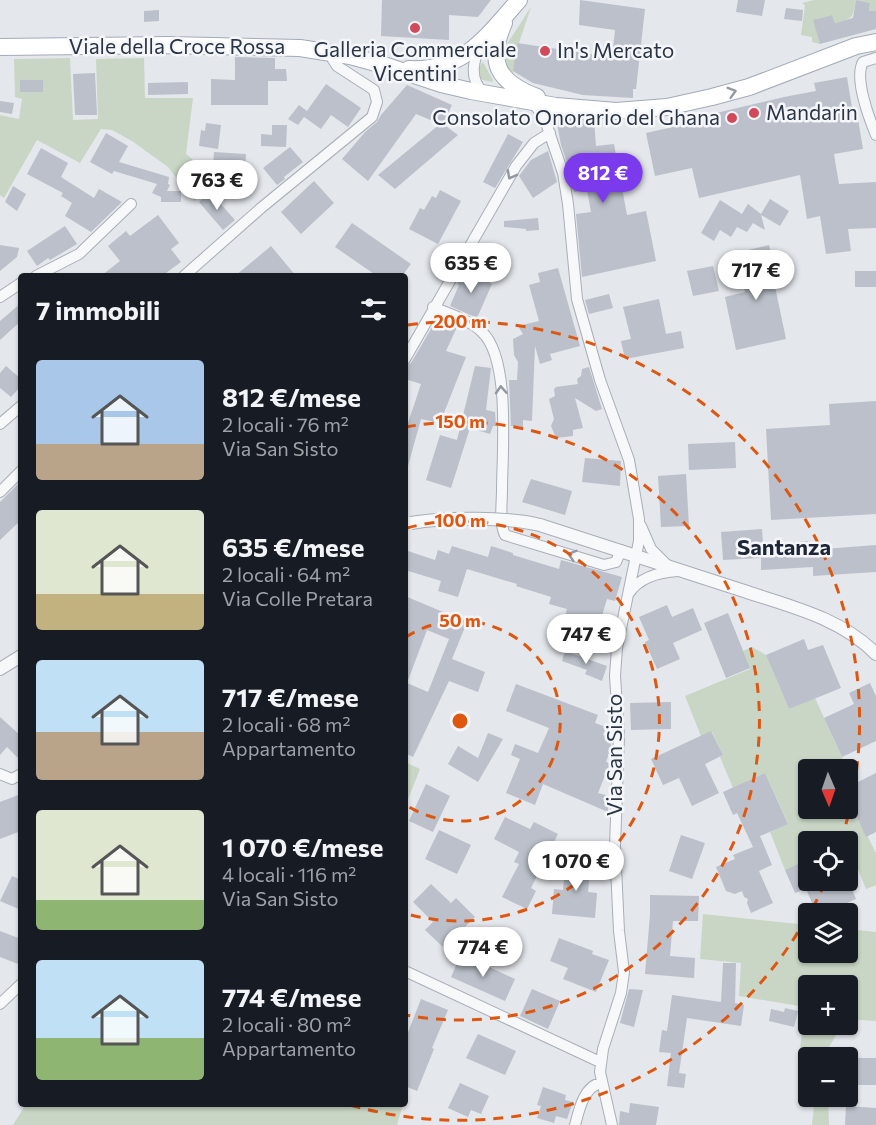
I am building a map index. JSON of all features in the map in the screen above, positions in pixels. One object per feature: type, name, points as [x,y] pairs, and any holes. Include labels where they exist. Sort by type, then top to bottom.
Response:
[{"type":"main road","points":[[387,66],[418,70],[434,68],[459,58],[480,43],[516,4]]},
{"type":"main road","points":[[516,4],[503,25],[497,43],[495,57],[499,70],[520,90],[563,107]]},
{"type":"main road","name":"Viale della Croce Rossa","points":[[0,47],[280,46],[333,52],[387,66],[441,84],[485,94],[563,107],[624,111],[686,104],[743,88],[850,48],[876,42]]},
{"type":"street","points":[[480,43],[475,59],[474,75],[477,85],[485,94]]},
{"type":"street","points":[[187,273],[261,208],[372,117],[377,102],[374,90],[337,66],[333,60],[333,52]]},
{"type":"street","points":[[876,58],[862,62],[860,73],[864,98],[876,135]]},
{"type":"street","name":"Via San Sisto","points":[[533,102],[541,112],[549,131],[566,187],[577,299],[587,339],[630,464],[640,523],[651,549],[670,566]]},
{"type":"street","points":[[408,353],[518,162],[534,143],[549,131],[549,113],[563,107]]},
{"type":"street","points":[[42,273],[79,254],[131,204]]},
{"type":"street","points":[[0,297],[18,285]]},
{"type":"street","points":[[433,307],[478,329],[487,338],[495,353],[502,394],[501,506],[505,535],[607,565],[616,562],[621,550]]},
{"type":"street","points":[[0,424],[18,409]]},
{"type":"street","points":[[0,492],[18,474]]},
{"type":"street","points":[[408,524],[453,519],[540,525],[670,566],[828,621],[852,633],[876,654]]},
{"type":"street","name":"Via San Sisto","points":[[612,1125],[602,1083],[600,1062],[621,993],[624,972],[615,846],[619,736],[615,676],[617,648],[636,555],[640,523]]},
{"type":"street","points":[[627,596],[637,585],[652,575],[683,571]]},
{"type":"street","points":[[0,669],[18,658]]},
{"type":"street","points":[[0,774],[16,777]]},
{"type":"street","points":[[408,972],[600,1062]]},
{"type":"street","points":[[0,1004],[18,987]]},
{"type":"street","points":[[575,1125],[588,1092],[596,1084],[602,1083]]},
{"type":"green space","points":[[814,0],[856,0],[853,14],[849,19],[835,23],[832,15],[817,19],[816,29],[820,44],[812,42],[812,37],[801,35],[805,5],[802,3]]},
{"type":"green space","points":[[856,0],[876,0],[876,11],[871,11],[868,18],[870,3]]},
{"type":"green space","points":[[531,7],[519,43],[517,43],[513,74],[505,62],[505,47]]},
{"type":"green space","points":[[70,58],[73,120],[98,119],[96,59],[144,58],[145,98],[193,98],[186,154],[218,180],[194,201],[168,167],[132,141],[112,130],[101,129],[80,163],[37,140],[4,198],[0,195],[0,115],[19,119],[22,99],[15,97],[14,59]]},
{"type":"green space","points":[[483,62],[492,82],[480,78],[479,67]]},
{"type":"green space","points":[[752,647],[766,655],[789,709],[815,698],[843,759],[798,759],[798,819],[858,819],[858,817],[876,853],[876,885],[866,889],[858,869],[858,831],[798,831],[798,864],[785,870],[770,832],[788,823],[765,773],[733,788],[720,757],[723,755],[712,732],[701,736],[685,696],[750,669],[743,651]]},
{"type":"green space","points":[[408,763],[420,769],[408,799]]},
{"type":"green space","points":[[703,914],[798,924],[798,963],[858,963],[858,930],[876,932],[876,1021],[858,1020],[858,975],[798,975],[798,1006],[739,996],[741,963],[700,959]]},
{"type":"green space","points":[[802,1035],[836,1035],[829,1047],[800,1047]]},
{"type":"green space","points":[[24,1107],[402,1107],[397,1125],[13,1125]]},
{"type":"green space","points":[[814,1107],[828,1107],[829,1125],[812,1125]]},
{"type":"building","name":"Galleria Commerciale Vicentini","points":[[382,0],[491,0],[478,17],[449,15],[449,40],[381,36]]},
{"type":"building","name":"In's Mercato","points":[[580,0],[645,9],[633,98],[583,95],[533,83],[513,71],[517,43],[612,57],[615,30],[579,25]]},
{"type":"building","points":[[738,0],[765,0],[762,16],[736,12]]},
{"type":"building","points":[[856,0],[870,3],[869,11],[876,11],[876,29],[820,44],[813,20],[832,15],[835,23],[853,18]]},
{"type":"building","points":[[786,8],[803,10],[802,21],[784,19]]},
{"type":"building","points":[[159,10],[159,21],[144,22],[144,11]]},
{"type":"building","points":[[235,57],[275,58],[275,69],[286,69],[287,81],[268,81],[268,105],[211,105],[211,79],[235,80]]},
{"type":"building","points":[[95,73],[97,115],[75,115],[73,74]]},
{"type":"building","points":[[847,77],[854,120],[858,119],[863,149],[834,154],[839,184],[876,182],[876,228],[848,229],[851,251],[826,254],[820,216],[807,219],[800,175],[699,198],[692,168],[655,176],[646,133],[682,125],[682,121],[816,91],[814,83]]},
{"type":"building","points":[[20,80],[43,80],[43,92],[20,92]]},
{"type":"building","points":[[188,82],[188,94],[148,95],[148,83]]},
{"type":"building","points":[[326,84],[361,108],[348,127],[331,115],[321,129],[304,117],[298,125],[288,119],[299,105],[307,111]]},
{"type":"building","points":[[407,85],[452,105],[443,124],[458,135],[395,189],[378,175],[440,124],[416,114],[368,181],[342,159],[366,131],[377,122]]},
{"type":"building","points":[[0,101],[14,103],[12,114],[0,112]]},
{"type":"building","points":[[556,118],[594,120],[596,146],[614,144],[627,215],[646,211],[656,261],[582,277],[576,214],[591,212],[587,190],[574,192]]},
{"type":"building","points":[[206,123],[221,125],[218,149],[199,146],[201,130],[205,131]]},
{"type":"building","points":[[272,125],[287,125],[286,147],[261,146],[261,134],[272,135]]},
{"type":"building","points":[[106,133],[128,146],[119,162],[169,177],[168,184],[170,185],[167,191],[181,191],[181,202],[161,202],[161,197],[152,193],[157,184],[114,171],[112,174],[90,162]]},
{"type":"building","points":[[508,134],[523,142],[495,188],[483,182]]},
{"type":"building","points":[[290,147],[303,162],[277,185],[263,168]]},
{"type":"building","points":[[41,148],[68,163],[61,177],[94,198],[99,189],[122,202],[91,232],[65,216],[72,203],[61,196],[63,193],[27,174]]},
{"type":"building","points":[[548,151],[557,182],[533,198],[519,176],[531,160]]},
{"type":"building","points":[[214,152],[246,154],[245,169],[213,167]]},
{"type":"building","points":[[314,181],[334,203],[301,234],[281,212]]},
{"type":"building","points":[[13,186],[26,194],[17,211],[5,202]]},
{"type":"building","points":[[440,190],[461,201],[438,244],[409,229],[420,208],[424,210],[432,196],[436,198]]},
{"type":"building","points":[[210,192],[235,220],[223,230],[199,202]]},
{"type":"building","points":[[770,199],[789,211],[780,226],[761,215],[765,230],[753,223],[747,232],[737,227],[731,237],[720,230],[714,241],[701,233],[720,200],[742,214],[748,204],[761,214]]},
{"type":"building","points":[[158,215],[179,243],[171,249],[181,262],[166,273],[105,273],[120,261],[108,246],[126,231],[130,236]]},
{"type":"building","points":[[538,218],[539,230],[526,231],[526,229],[504,227],[504,221]]},
{"type":"building","points":[[352,223],[411,264],[404,273],[373,273],[335,247]]},
{"type":"building","points":[[65,226],[77,244],[37,266],[27,251]]},
{"type":"building","points":[[0,245],[19,248],[17,257],[0,271]]},
{"type":"building","points":[[769,245],[777,276],[773,277],[786,339],[736,350],[725,297],[745,292],[735,253]]},
{"type":"building","points":[[271,246],[294,273],[239,273]]},
{"type":"building","points":[[713,266],[719,291],[693,296],[687,271]]},
{"type":"building","points":[[558,268],[580,346],[550,354],[552,360],[540,364],[535,346],[532,421],[523,420],[523,427],[511,426],[509,380],[517,380],[518,362],[514,355],[513,339],[523,334],[518,326],[539,321],[529,285],[540,282],[538,273]]},
{"type":"building","points":[[465,270],[492,284],[477,318],[450,306],[459,285],[457,284]]},
{"type":"building","points":[[855,271],[876,271],[876,287],[855,287]]},
{"type":"building","points":[[609,294],[613,308],[589,314],[585,300]]},
{"type":"building","points":[[659,299],[666,334],[681,331],[684,348],[625,359],[621,341],[631,339],[623,307]]},
{"type":"building","points":[[18,306],[18,324],[0,340],[0,321]]},
{"type":"building","points":[[438,317],[458,325],[446,351],[466,357],[440,423],[421,419],[408,466],[408,423],[421,384],[408,380],[408,364]]},
{"type":"building","points":[[6,366],[18,376],[18,389],[11,397],[0,388],[0,373]]},
{"type":"building","points":[[475,366],[491,368],[486,410],[495,412],[496,426],[493,426],[490,434],[470,428],[451,488],[426,480],[440,435],[457,440]]},
{"type":"building","points":[[589,367],[602,409],[596,411],[575,398],[583,428],[573,430],[573,436],[556,438],[551,426],[554,419],[549,399],[555,396],[556,387],[578,384],[577,379],[581,376],[582,369]]},
{"type":"building","points":[[876,401],[876,514],[771,520],[766,429],[830,425],[829,404]]},
{"type":"building","points":[[735,442],[736,468],[689,470],[688,444]]},
{"type":"building","points":[[585,458],[621,461],[620,486],[582,482]]},
{"type":"building","points":[[686,474],[689,526],[661,527],[658,476]]},
{"type":"building","points":[[531,479],[572,491],[565,515],[522,502]]},
{"type":"building","points":[[18,484],[18,523],[0,540],[0,502]]},
{"type":"building","points":[[762,529],[763,544],[810,541],[811,550],[876,545],[876,572],[813,576],[813,567],[761,570],[761,558],[723,560],[721,532]]},
{"type":"building","points":[[452,546],[488,557],[491,546],[559,569],[561,560],[622,577],[615,601],[607,599],[598,629],[564,619],[567,609],[549,604],[551,597],[516,586],[517,584],[467,569],[458,597],[438,591],[441,581],[408,571],[408,551],[435,560],[438,550],[449,554]]},
{"type":"building","points":[[408,597],[467,622],[452,659],[485,672],[478,692],[449,681],[413,757],[408,754],[408,683],[428,692],[449,639],[427,630],[408,680]]},
{"type":"building","points":[[667,605],[672,617],[693,608],[702,630],[673,643],[680,659],[657,669],[645,642],[649,640],[639,617]]},
{"type":"building","points":[[728,613],[750,668],[726,678],[704,623]]},
{"type":"building","points":[[804,639],[808,650],[823,645],[841,688],[789,709],[766,655]]},
{"type":"building","points":[[565,651],[607,666],[602,681],[585,674],[587,670],[562,661]]},
{"type":"building","points":[[870,683],[876,696],[876,741],[842,757],[824,718],[854,704],[849,693]]},
{"type":"building","points":[[516,684],[598,715],[595,723],[606,727],[603,735],[611,738],[611,748],[606,762],[610,763],[598,793],[609,796],[608,812],[543,784],[535,805],[506,793],[520,759],[511,755],[515,744],[538,753],[549,728],[506,711]]},
{"type":"building","points":[[671,702],[671,729],[631,730],[630,703]]},
{"type":"building","points":[[0,717],[18,733],[18,758],[7,747],[0,755]]},
{"type":"building","points":[[711,731],[723,755],[705,764],[719,793],[692,806],[679,778],[663,785],[651,759]]},
{"type":"building","points":[[488,733],[503,739],[478,782],[448,764],[458,746],[478,758]]},
{"type":"building","points":[[765,773],[788,824],[760,836],[772,865],[759,871],[773,903],[751,913],[747,903],[748,899],[744,897],[742,891],[735,894],[726,891],[716,867],[735,859],[733,855],[753,847],[737,813],[733,815],[723,792]]},
{"type":"building","points":[[876,773],[876,832],[866,837],[858,819],[858,782]]},
{"type":"building","points":[[426,784],[450,796],[433,832],[409,821]]},
{"type":"building","points":[[18,795],[18,832],[0,839],[0,802]]},
{"type":"building","points":[[505,817],[530,829],[534,822],[558,834],[531,888],[536,891],[527,909],[502,897],[519,864],[514,862],[519,852],[494,839]]},
{"type":"building","points":[[439,830],[471,845],[457,874],[425,859]]},
{"type":"building","points":[[681,835],[705,843],[692,879],[669,871]]},
{"type":"building","points":[[566,859],[591,861],[588,892],[597,893],[595,918],[552,914],[554,889],[563,890]]},
{"type":"building","points":[[798,864],[798,891],[800,891],[795,893],[785,870]]},
{"type":"building","points":[[12,876],[18,879],[18,909],[0,901]]},
{"type":"building","points":[[431,884],[451,903],[456,898],[475,917],[444,948],[425,930],[433,922],[413,902]]},
{"type":"building","points":[[807,891],[853,891],[856,899],[847,903],[812,903]]},
{"type":"building","points":[[650,895],[699,896],[698,921],[673,921],[670,956],[695,958],[694,978],[645,974]]},
{"type":"building","points":[[0,931],[18,938],[18,964],[0,957]]},
{"type":"building","points":[[559,938],[609,960],[596,992],[563,979],[568,968],[550,961]]},
{"type":"building","points":[[461,954],[515,979],[505,1001],[451,977]]},
{"type":"building","points":[[723,963],[736,963],[735,1003],[744,1005],[741,1026],[687,1018],[679,1073],[686,1074],[684,1088],[667,1086],[671,1053],[659,1052],[662,1030],[667,1031],[672,995],[721,1002]]},
{"type":"building","points":[[532,989],[560,1001],[548,1029],[520,1016]]},
{"type":"building","points":[[629,989],[643,990],[634,1027],[620,1023]]},
{"type":"building","points":[[421,999],[448,1010],[417,1091],[408,1087],[408,1032]]},
{"type":"building","points":[[785,1008],[798,1011],[794,1027],[769,1021],[771,1009],[784,1012]]},
{"type":"building","points":[[478,1034],[516,1051],[505,1075],[466,1058]]},
{"type":"building","points":[[858,1058],[876,1058],[876,1085],[858,1085]]},
{"type":"building","points":[[460,1083],[489,1096],[481,1114],[471,1110],[468,1117],[448,1108]]},
{"type":"building","points":[[543,1087],[566,1095],[565,1100],[573,1102],[567,1119],[556,1116],[554,1123],[537,1118],[541,1106],[537,1105]]},
{"type":"building","points":[[630,1103],[659,1107],[656,1125],[619,1125],[620,1111],[629,1113]]},
{"type":"building","points":[[846,1107],[876,1108],[876,1125],[845,1125]]},
{"type":"place","name":"Galleria Commerciale Vicentini","points":[[415,28]]},
{"type":"place","name":"In's Mercato","points":[[545,51]]},
{"type":"place","name":"Mandarin","points":[[754,113]]},
{"type":"place","name":"Consolato Onorario del Ghana","points":[[732,118]]},
{"type":"district","name":"Santanza","points":[[784,547]]}]
